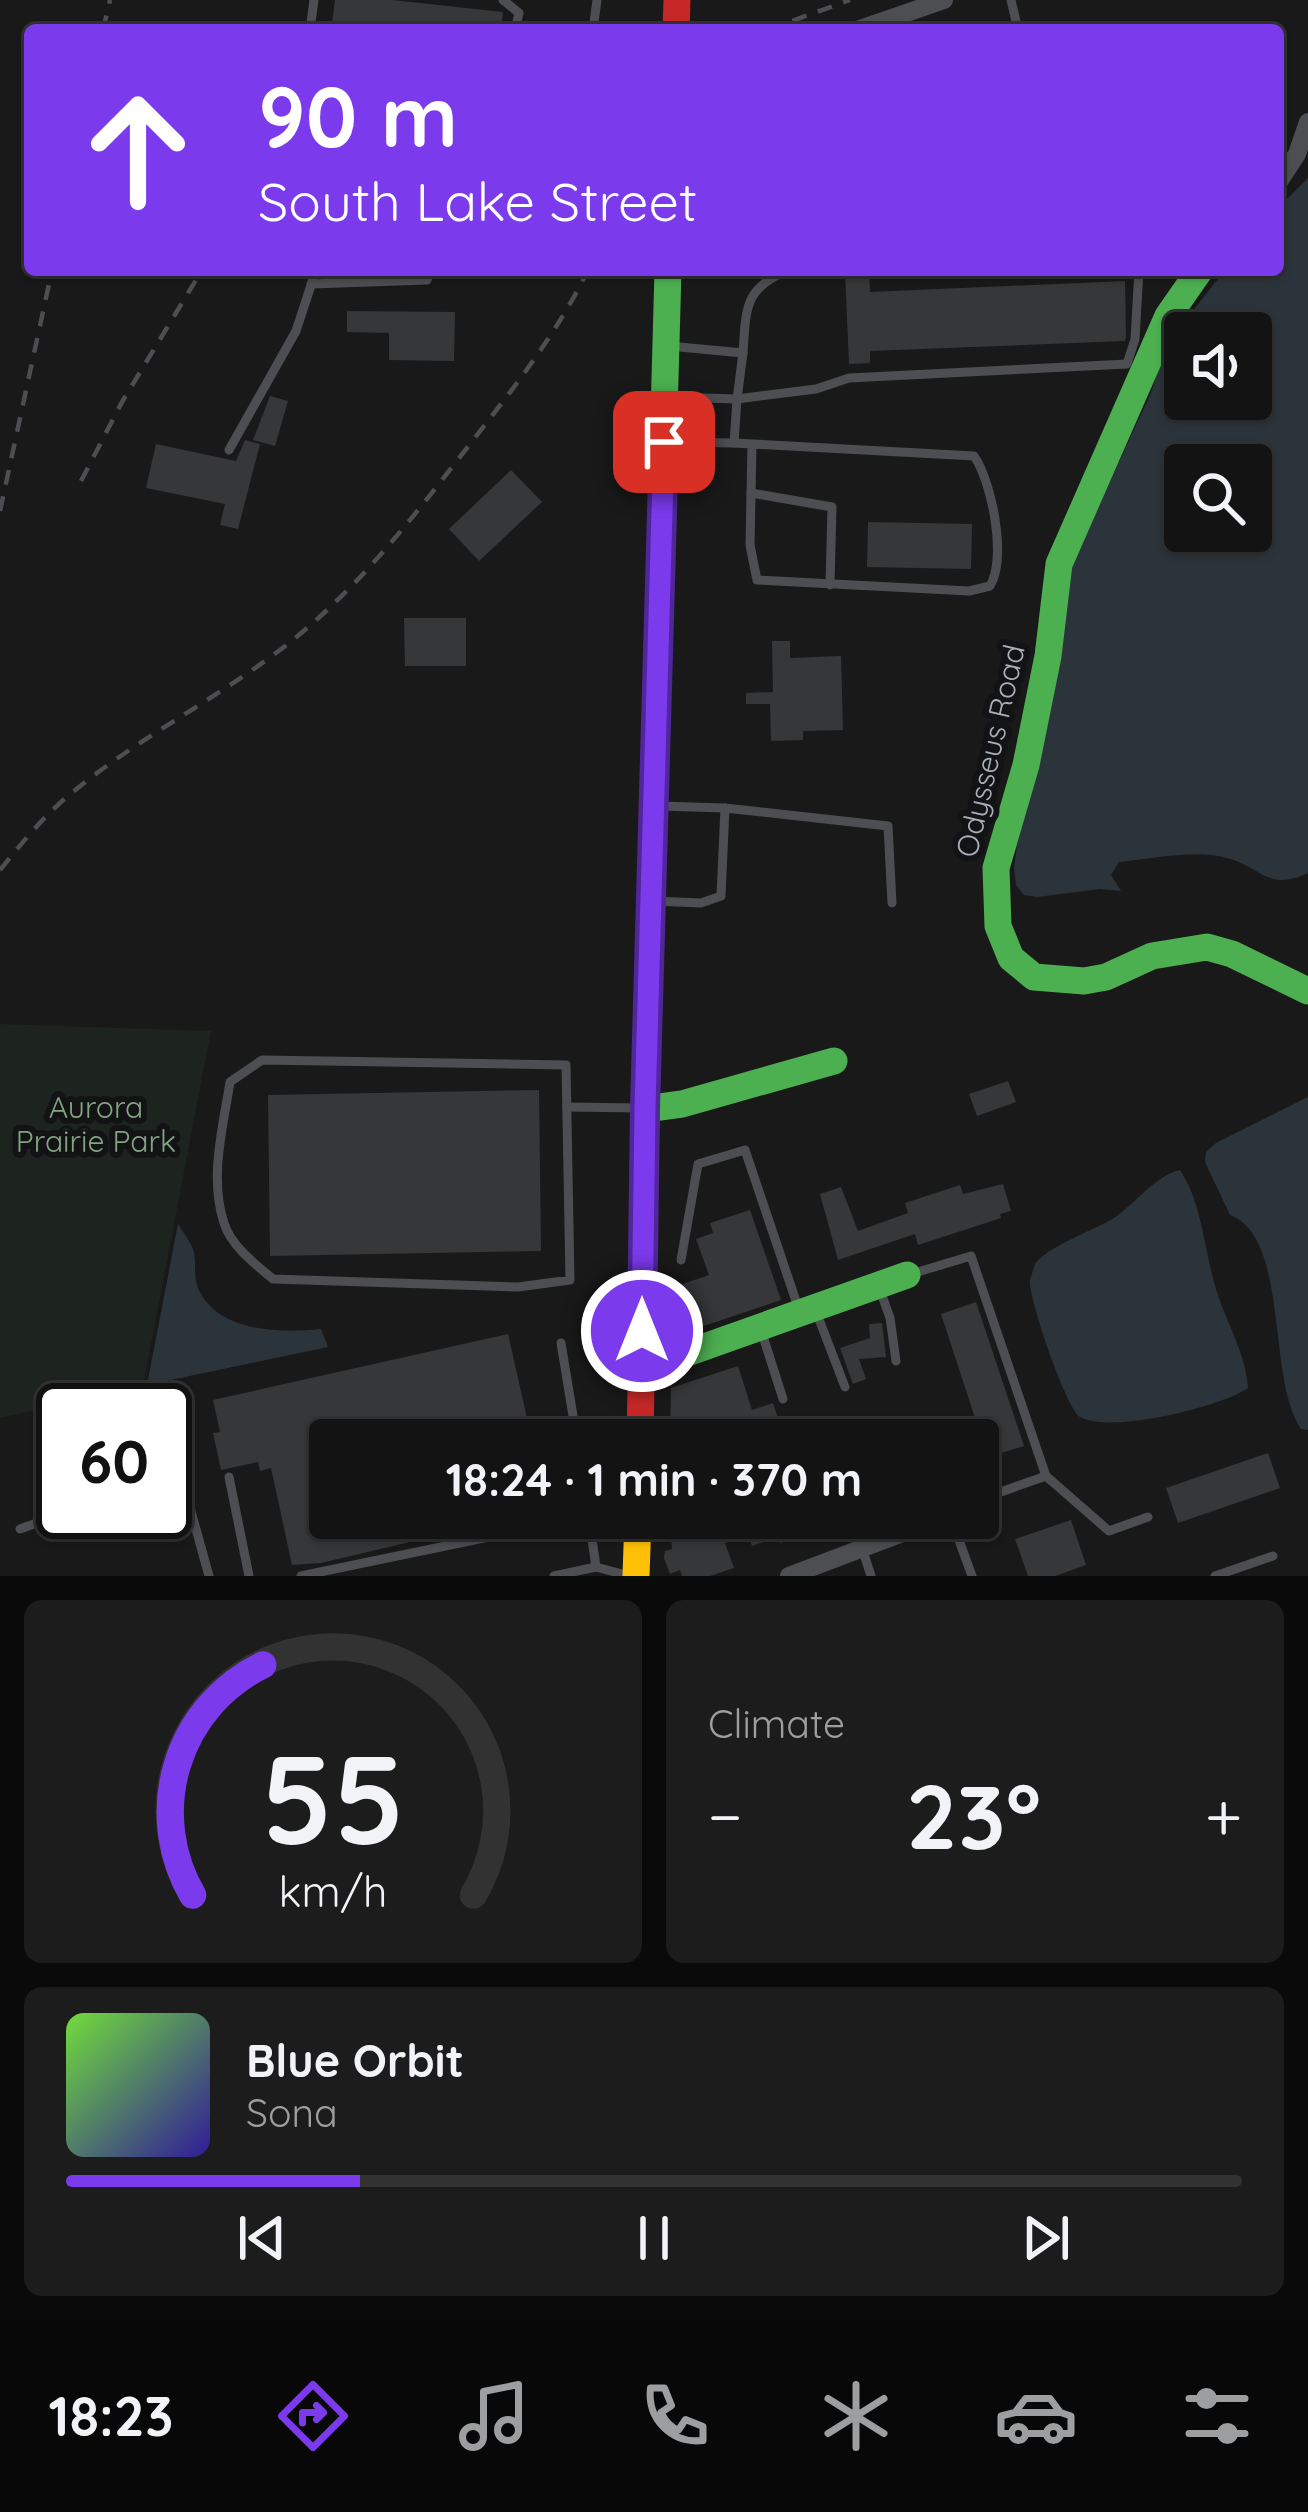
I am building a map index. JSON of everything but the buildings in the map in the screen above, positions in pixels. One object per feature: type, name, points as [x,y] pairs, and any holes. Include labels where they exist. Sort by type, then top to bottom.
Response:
[{"type":"street","points":[[870,24],[909,6],[944,0]]},
{"type":"street","points":[[1284,174],[1298,154],[1308,122]]},
{"type":"street","points":[[641,1419],[668,276]]},
{"type":"street","name":"Odysseus Road","points":[[1196,276],[1168,316],[1059,564],[1048,656],[1030,743],[996,868],[998,926],[1011,958],[1044,979],[1106,977],[1152,956],[1207,947],[1232,954],[1308,992]]},
{"type":"street","points":[[645,1108],[682,1103],[834,1061]]},
{"type":"street","points":[[642,1369],[907,1275]]},
{"type":"street","points":[[633,1576],[636,1539]]},
{"type":"street","points":[[789,1576],[887,1539]]},
{"type":"lane","points":[[503,0],[519,13],[516,24]]},
{"type":"lane","points":[[229,450],[296,331],[314,276]]},
{"type":"lane","points":[[311,284],[427,280],[428,276]]},
{"type":"lane","points":[[734,443],[747,302],[774,276]]},
{"type":"lane","points":[[665,397],[737,399],[816,389],[849,378],[1127,364],[1135,339],[1139,276]]},
{"type":"lane","points":[[667,346],[743,353]]},
{"type":"lane","points":[[664,442],[734,443],[752,444],[974,457],[985,472],[996,527],[995,578],[990,586],[969,591],[757,580],[750,545],[752,444]]},
{"type":"lane","points":[[752,493],[832,507],[830,586]]},
{"type":"lane","points":[[653,806],[725,808],[888,826],[892,903]]},
{"type":"lane","points":[[651,901],[700,903],[721,896],[725,808]]},
{"type":"lane","points":[[262,1060],[566,1065],[567,1107],[570,1280],[518,1287],[273,1279],[243,1253],[224,1225],[216,1170],[230,1082],[262,1060]]},
{"type":"lane","points":[[567,1107],[645,1108]]},
{"type":"lane","points":[[682,1260],[698,1164],[745,1150],[807,1311],[845,1387]]},
{"type":"lane","points":[[907,1275],[971,1256],[1046,1476],[1109,1531],[1148,1517]]},
{"type":"lane","points":[[878,1286],[890,1318],[896,1361]]},
{"type":"lane","points":[[760,1328],[783,1399]]},
{"type":"lane","points":[[561,1343],[574,1419]]},
{"type":"lane","points":[[999,1493],[1046,1476]]},
{"type":"lane","points":[[229,1477],[249,1576]]},
{"type":"lane","points":[[192,1515],[209,1576]]},
{"type":"lane","points":[[20,1529],[36,1523]]},
{"type":"lane","points":[[301,1576],[482,1539]]},
{"type":"lane","points":[[589,1539],[596,1567]]},
{"type":"lane","points":[[955,1539],[972,1576]]},
{"type":"lane","points":[[862,1548],[871,1576]]},
{"type":"lane","points":[[1215,1576],[1273,1556]]},
{"type":"lane","points":[[554,1576],[596,1567],[633,1576]]},
{"type":"green space","name":"Aurora Prairie Park","points":[[0,1024],[211,1031],[144,1383],[36,1383],[36,1410],[0,1418]]},
{"type":"shaded area","points":[[1308,178],[1308,873],[1274,879],[1227,858],[1173,856],[1119,862],[1111,875],[1121,891],[1024,895],[1016,885],[1014,868],[1020,822],[1066,576],[1151,393],[1164,353],[1164,420],[1272,420],[1272,312],[1192,312],[1220,276],[1284,276],[1284,202]]},
{"type":"shaded area","points":[[1308,1097],[1308,1430],[1301,1429],[1290,1406],[1270,1279],[1261,1251],[1249,1229],[1230,1215],[1205,1162],[1206,1152],[1216,1143]]},
{"type":"shaded area","points":[[1180,1170],[1199,1215],[1214,1282],[1241,1353],[1248,1388],[1215,1403],[1165,1416],[1115,1422],[1080,1417],[1058,1375],[1035,1309],[1030,1281],[1035,1264],[1060,1245],[1114,1218],[1154,1184]]},
{"type":"shaded area","points":[[178,1224],[193,1249],[198,1288],[220,1314],[270,1330],[321,1329],[328,1347],[157,1383],[147,1383]]},
{"type":"railway","points":[[104,24],[110,0]]},
{"type":"railway","points":[[784,24],[850,0]]},
{"type":"railway","points":[[0,511],[51,276]]},
{"type":"railway","points":[[81,481],[122,402],[198,276]]},
{"type":"railway","points":[[0,870],[68,796],[124,753],[272,656],[347,591],[411,519],[518,381],[585,276]]},
{"type":"traffic: fast","points":[[649,960],[668,276]]},
{"type":"traffic: fast","points":[[1196,276],[1168,316],[1059,564],[1048,656],[1026,765],[996,868],[998,926],[1011,958],[1034,977],[1084,981],[1106,977],[1152,956],[1207,947],[1308,991]]},
{"type":"traffic: fast","points":[[645,1109],[682,1104],[834,1061]]},
{"type":"traffic: fast","points":[[642,1369],[907,1275]]},
{"type":"traffic: slow","points":[[636,1576],[637,1539]]},
{"type":"traffic: jam","points":[[676,24],[677,0]]},
{"type":"traffic: jam","points":[[640,1419],[649,960]]},
{"type":"route","points":[[642,1331],[664,442]]}]
